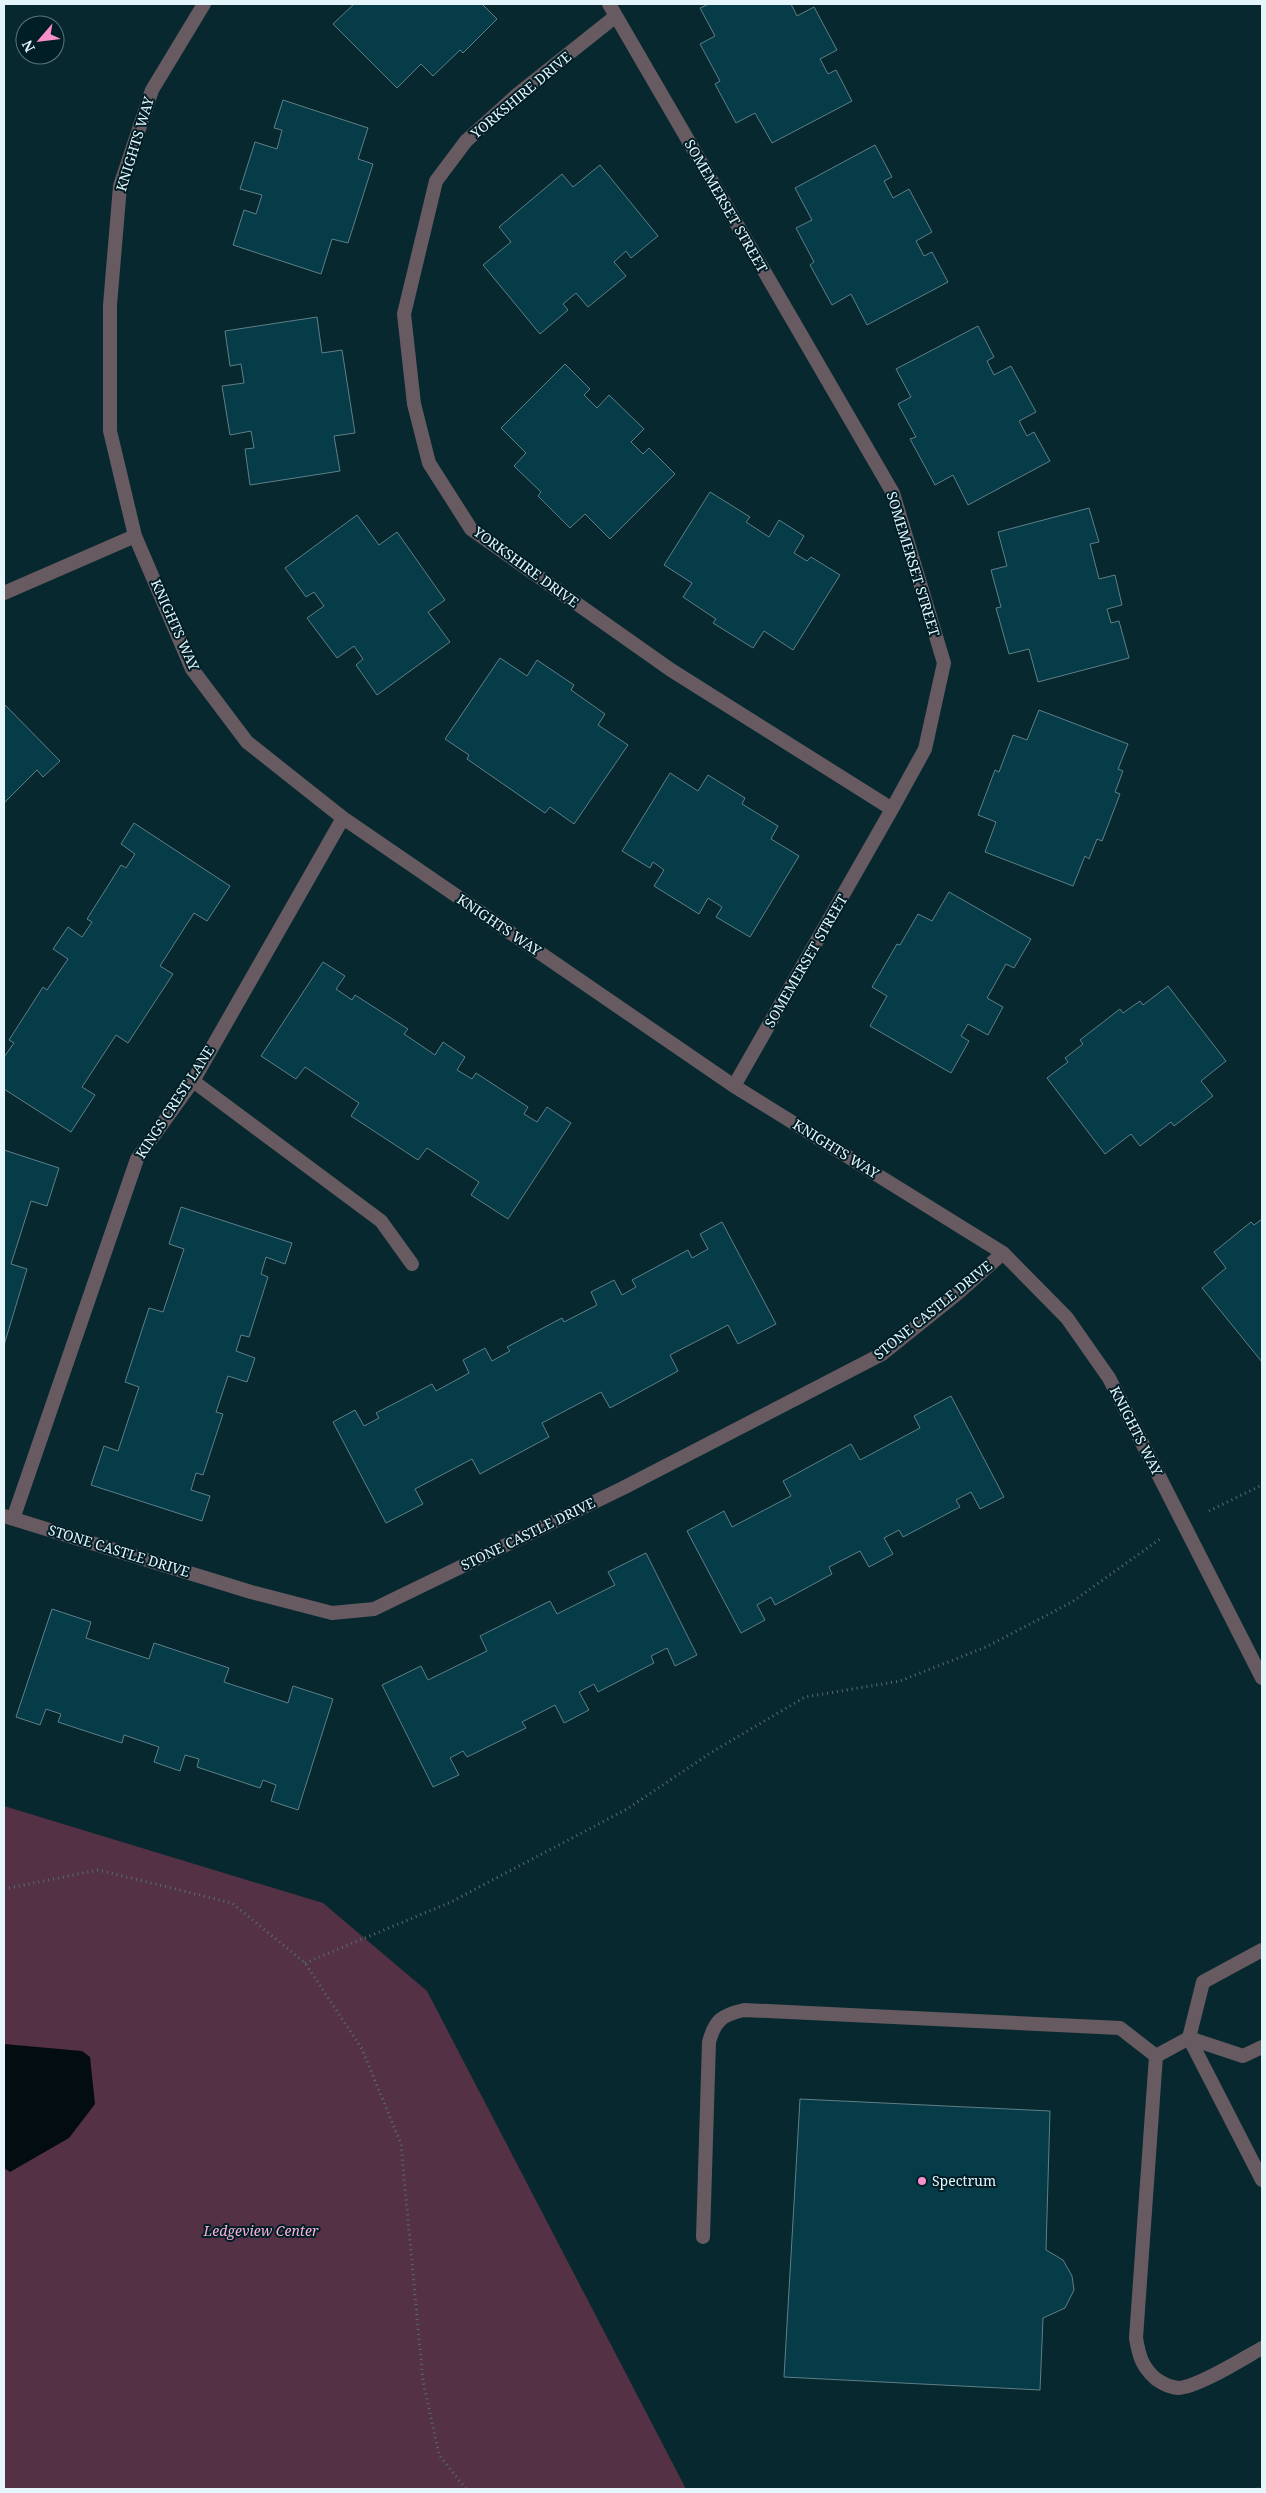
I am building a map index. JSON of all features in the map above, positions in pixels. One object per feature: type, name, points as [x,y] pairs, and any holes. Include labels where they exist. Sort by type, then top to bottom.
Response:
[{"type":"street","name":"KNIGHTS WAY","points":[[204,4],[152,90],[120,186],[110,305],[110,431],[136,536],[192,669],[247,742],[343,818],[734,1086],[1003,1253],[1068,1318],[1108,1378],[1262,1678]]},
{"type":"street","name":"SOMEMERSET STREET","points":[[609,4],[893,493],[944,663],[925,749],[734,1086]]},
{"type":"street","name":"YORKSHIRE DRIVE","points":[[616,16],[518,94],[466,141],[436,182],[404,314],[414,404],[429,463],[471,529],[671,670],[892,809]]},
{"type":"street","points":[[4,593],[136,536]]},
{"type":"street","name":"KINGS CREST LANE","points":[[9,1517],[137,1159],[192,1080],[343,818]]},
{"type":"street","points":[[192,1080],[381,1222],[412,1264]]},
{"type":"street","name":"STONE CASTLE DRIVE","points":[[9,1517],[251,1592],[332,1613],[374,1609],[622,1488],[882,1354],[958,1293],[1003,1253]]},
{"type":"street","points":[[1262,1950],[1203,1982],[1189,2038],[1262,2180]]},
{"type":"street","points":[[703,2237],[709,2042],[713,2026],[727,2014],[744,2010],[1120,2028],[1156,2056]]},
{"type":"street","points":[[1156,2056],[1189,2038],[1243,2056],[1262,2047]]},
{"type":"street","points":[[1156,2056],[1136,2338],[1139,2359],[1151,2374],[1164,2385],[1178,2388],[1196,2383],[1262,2348]]},
{"type":"path","points":[[305,1963],[451,1902],[601,1823],[627,1809],[712,1752],[805,1697],[900,1681],[986,1647],[1072,1602],[1183,1523],[1262,1485]]},
{"type":"path","points":[[4,1889],[98,1870],[232,1903],[305,1963],[362,2049],[401,2144],[423,2382],[438,2455],[466,2489]]},
{"type":"path","points":[[1258,2489],[1262,2487]]},
{"type":"green space","name":"Ledgeview Center","points":[[4,1806],[323,1903],[427,1991],[686,2489],[4,2489]]},
{"type":"shaded area","points":[[4,2044],[82,2051],[90,2057],[95,2104],[69,2138],[10,2172],[4,2168]]},
{"type":"building","points":[[354,4],[482,4],[497,19],[463,53],[460,50],[433,76],[421,64],[397,88],[333,24]]},
{"type":"building","points":[[709,4],[791,4],[797,16],[814,7],[837,50],[820,59],[828,74],[836,70],[852,101],[772,143],[755,113],[736,123],[715,84],[720,81],[700,44],[715,36],[700,8]]},
{"type":"building","points":[[283,100],[368,128],[358,159],[373,164],[348,243],[332,239],[321,274],[233,245],[244,210],[256,214],[262,195],[240,189],[255,142],[277,149],[282,130],[274,128]]},
{"type":"building","points":[[875,145],[892,177],[884,181],[893,198],[909,189],[932,232],[916,241],[924,256],[932,252],[948,282],[867,325],[851,294],[832,305],[810,265],[814,262],[796,228],[812,220],[795,188]]},
{"type":"building","points":[[600,165],[658,236],[631,258],[626,251],[614,262],[626,276],[588,307],[576,293],[563,304],[568,310],[540,334],[483,265],[511,242],[499,227],[562,174],[573,187]]},
{"type":"building","points":[[317,317],[322,353],[342,350],[355,433],[334,436],[340,471],[250,485],[245,449],[254,448],[251,431],[230,435],[222,386],[244,383],[241,364],[230,366],[225,331]]},
{"type":"building","points":[[978,326],[994,357],[987,361],[994,375],[1011,366],[1036,412],[1019,421],[1027,436],[1034,432],[1050,461],[968,505],[953,475],[935,485],[910,439],[916,437],[898,404],[911,397],[896,369]]},
{"type":"building","points":[[565,364],[590,389],[584,395],[597,408],[609,395],[644,429],[631,442],[643,454],[649,448],[675,474],[610,539],[585,514],[570,528],[538,496],[541,492],[514,466],[526,453],[501,428]]},
{"type":"building","points":[[710,492],[750,517],[746,522],[769,537],[779,520],[804,536],[794,553],[807,561],[811,557],[840,575],[793,650],[764,631],[753,648],[713,623],[716,619],[683,597],[692,583],[664,565]]},
{"type":"building","points":[[1089,508],[1099,542],[1090,544],[1099,579],[1115,575],[1122,605],[1107,609],[1111,623],[1119,621],[1129,658],[1038,682],[1029,649],[1009,654],[996,608],[1001,607],[991,570],[1007,566],[998,532]]},
{"type":"building","points":[[357,515],[379,545],[397,532],[445,600],[428,612],[450,642],[377,695],[356,665],[363,659],[354,646],[337,658],[307,618],[324,606],[314,592],[306,597],[285,568]]},
{"type":"building","points":[[500,658],[527,676],[537,660],[574,685],[571,690],[605,714],[598,725],[628,745],[574,824],[550,807],[545,813],[467,759],[469,755],[445,739]]},
{"type":"building","points":[[4,704],[60,761],[43,777],[37,770],[4,803]]},
{"type":"building","points":[[1039,710],[1128,744],[1118,769],[1123,771],[1115,792],[1120,794],[1102,841],[1097,839],[1089,859],[1085,856],[1073,886],[985,852],[996,822],[978,815],[995,770],[999,772],[1013,735],[1027,740]]},
{"type":"building","points":[[670,773],[698,791],[708,775],[745,798],[742,804],[778,826],[771,839],[799,856],[750,937],[716,917],[722,907],[708,898],[699,914],[654,886],[664,870],[653,862],[650,868],[622,851]]},
{"type":"building","points":[[134,823],[230,886],[207,921],[194,913],[160,966],[173,974],[128,1043],[116,1035],[82,1087],[95,1095],[71,1132],[4,1089],[4,1057],[14,1043],[9,1040],[43,987],[47,990],[68,959],[53,949],[68,927],[82,937],[92,922],[87,919],[121,865],[126,868],[135,854],[121,844]]},
{"type":"building","points":[[949,892],[1031,939],[1014,968],[1006,964],[987,998],[1003,1007],[988,1035],[968,1024],[961,1036],[969,1041],[951,1073],[870,1026],[887,996],[872,987],[897,944],[900,945],[918,914],[932,921]]},
{"type":"building","points":[[323,962],[345,976],[336,989],[352,1000],[355,995],[408,1029],[404,1034],[435,1055],[443,1042],[465,1057],[457,1070],[472,1079],[476,1073],[528,1107],[524,1114],[537,1122],[547,1107],[571,1123],[508,1219],[471,1195],[479,1182],[427,1148],[418,1160],[351,1116],[359,1103],[305,1067],[296,1079],[261,1056]]},
{"type":"building","points":[[1168,986],[1226,1061],[1201,1081],[1213,1096],[1174,1126],[1171,1122],[1140,1146],[1131,1134],[1105,1154],[1047,1078],[1068,1062],[1065,1058],[1083,1044],[1080,1040],[1120,1009],[1123,1013],[1140,1001],[1143,1005]]},
{"type":"building","points":[[4,1150],[59,1168],[47,1206],[31,1201],[11,1264],[27,1269],[4,1345]]},
{"type":"building","points":[[181,1207],[292,1243],[285,1264],[266,1257],[261,1274],[268,1277],[249,1337],[241,1335],[236,1351],[255,1358],[247,1382],[228,1376],[216,1412],[223,1414],[203,1475],[196,1473],[191,1490],[210,1496],[202,1521],[91,1485],[104,1446],[118,1451],[139,1387],[125,1382],[149,1308],[163,1312],[184,1249],[169,1244]]},
{"type":"building","points":[[1262,1219],[1262,1362],[1202,1288],[1226,1268],[1214,1252],[1251,1222],[1254,1225]]},
{"type":"building","points":[[722,1222],[776,1324],[738,1344],[728,1325],[670,1355],[678,1371],[610,1408],[601,1392],[542,1423],[549,1437],[480,1474],[472,1459],[415,1489],[423,1504],[386,1523],[333,1422],[355,1410],[364,1426],[379,1418],[376,1413],[432,1384],[436,1391],[469,1373],[463,1360],[485,1348],[492,1361],[510,1351],[507,1347],[562,1318],[564,1322],[597,1305],[591,1292],[614,1280],[622,1295],[636,1287],[632,1280],[688,1250],[692,1258],[708,1249],[700,1234]]},
{"type":"building","points":[[951,1396],[1004,1497],[980,1509],[971,1492],[956,1500],[960,1507],[903,1537],[899,1530],[884,1538],[893,1554],[869,1567],[860,1551],[829,1567],[832,1574],[775,1605],[771,1597],[757,1605],[765,1620],[741,1633],[687,1531],[724,1511],[732,1527],[791,1496],[783,1481],[851,1444],[860,1460],[920,1428],[914,1416]]},
{"type":"building","points":[[646,1553],[697,1655],[675,1666],[667,1648],[651,1656],[654,1663],[598,1692],[594,1684],[579,1692],[589,1710],[564,1723],[555,1705],[522,1722],[526,1728],[467,1757],[463,1751],[450,1758],[459,1775],[433,1787],[382,1685],[421,1666],[428,1680],[487,1651],[480,1636],[550,1601],[557,1614],[615,1585],[608,1572]]},
{"type":"building","points":[[52,1609],[91,1622],[86,1638],[149,1659],[154,1643],[229,1668],[224,1682],[288,1703],[293,1686],[333,1699],[298,1810],[271,1801],[276,1785],[263,1780],[260,1788],[197,1767],[199,1759],[185,1755],[180,1771],[154,1762],[159,1747],[124,1735],[122,1743],[58,1722],[61,1714],[46,1709],[40,1725],[16,1717]]},
{"type":"building","name":"Spectrum","points":[[800,2099],[1050,2111],[1046,2250],[1063,2260],[1072,2276],[1074,2290],[1065,2308],[1043,2318],[1040,2390],[784,2377]]},
{"type":"place","name":"Spectrum","points":[[922,2181]]}]
